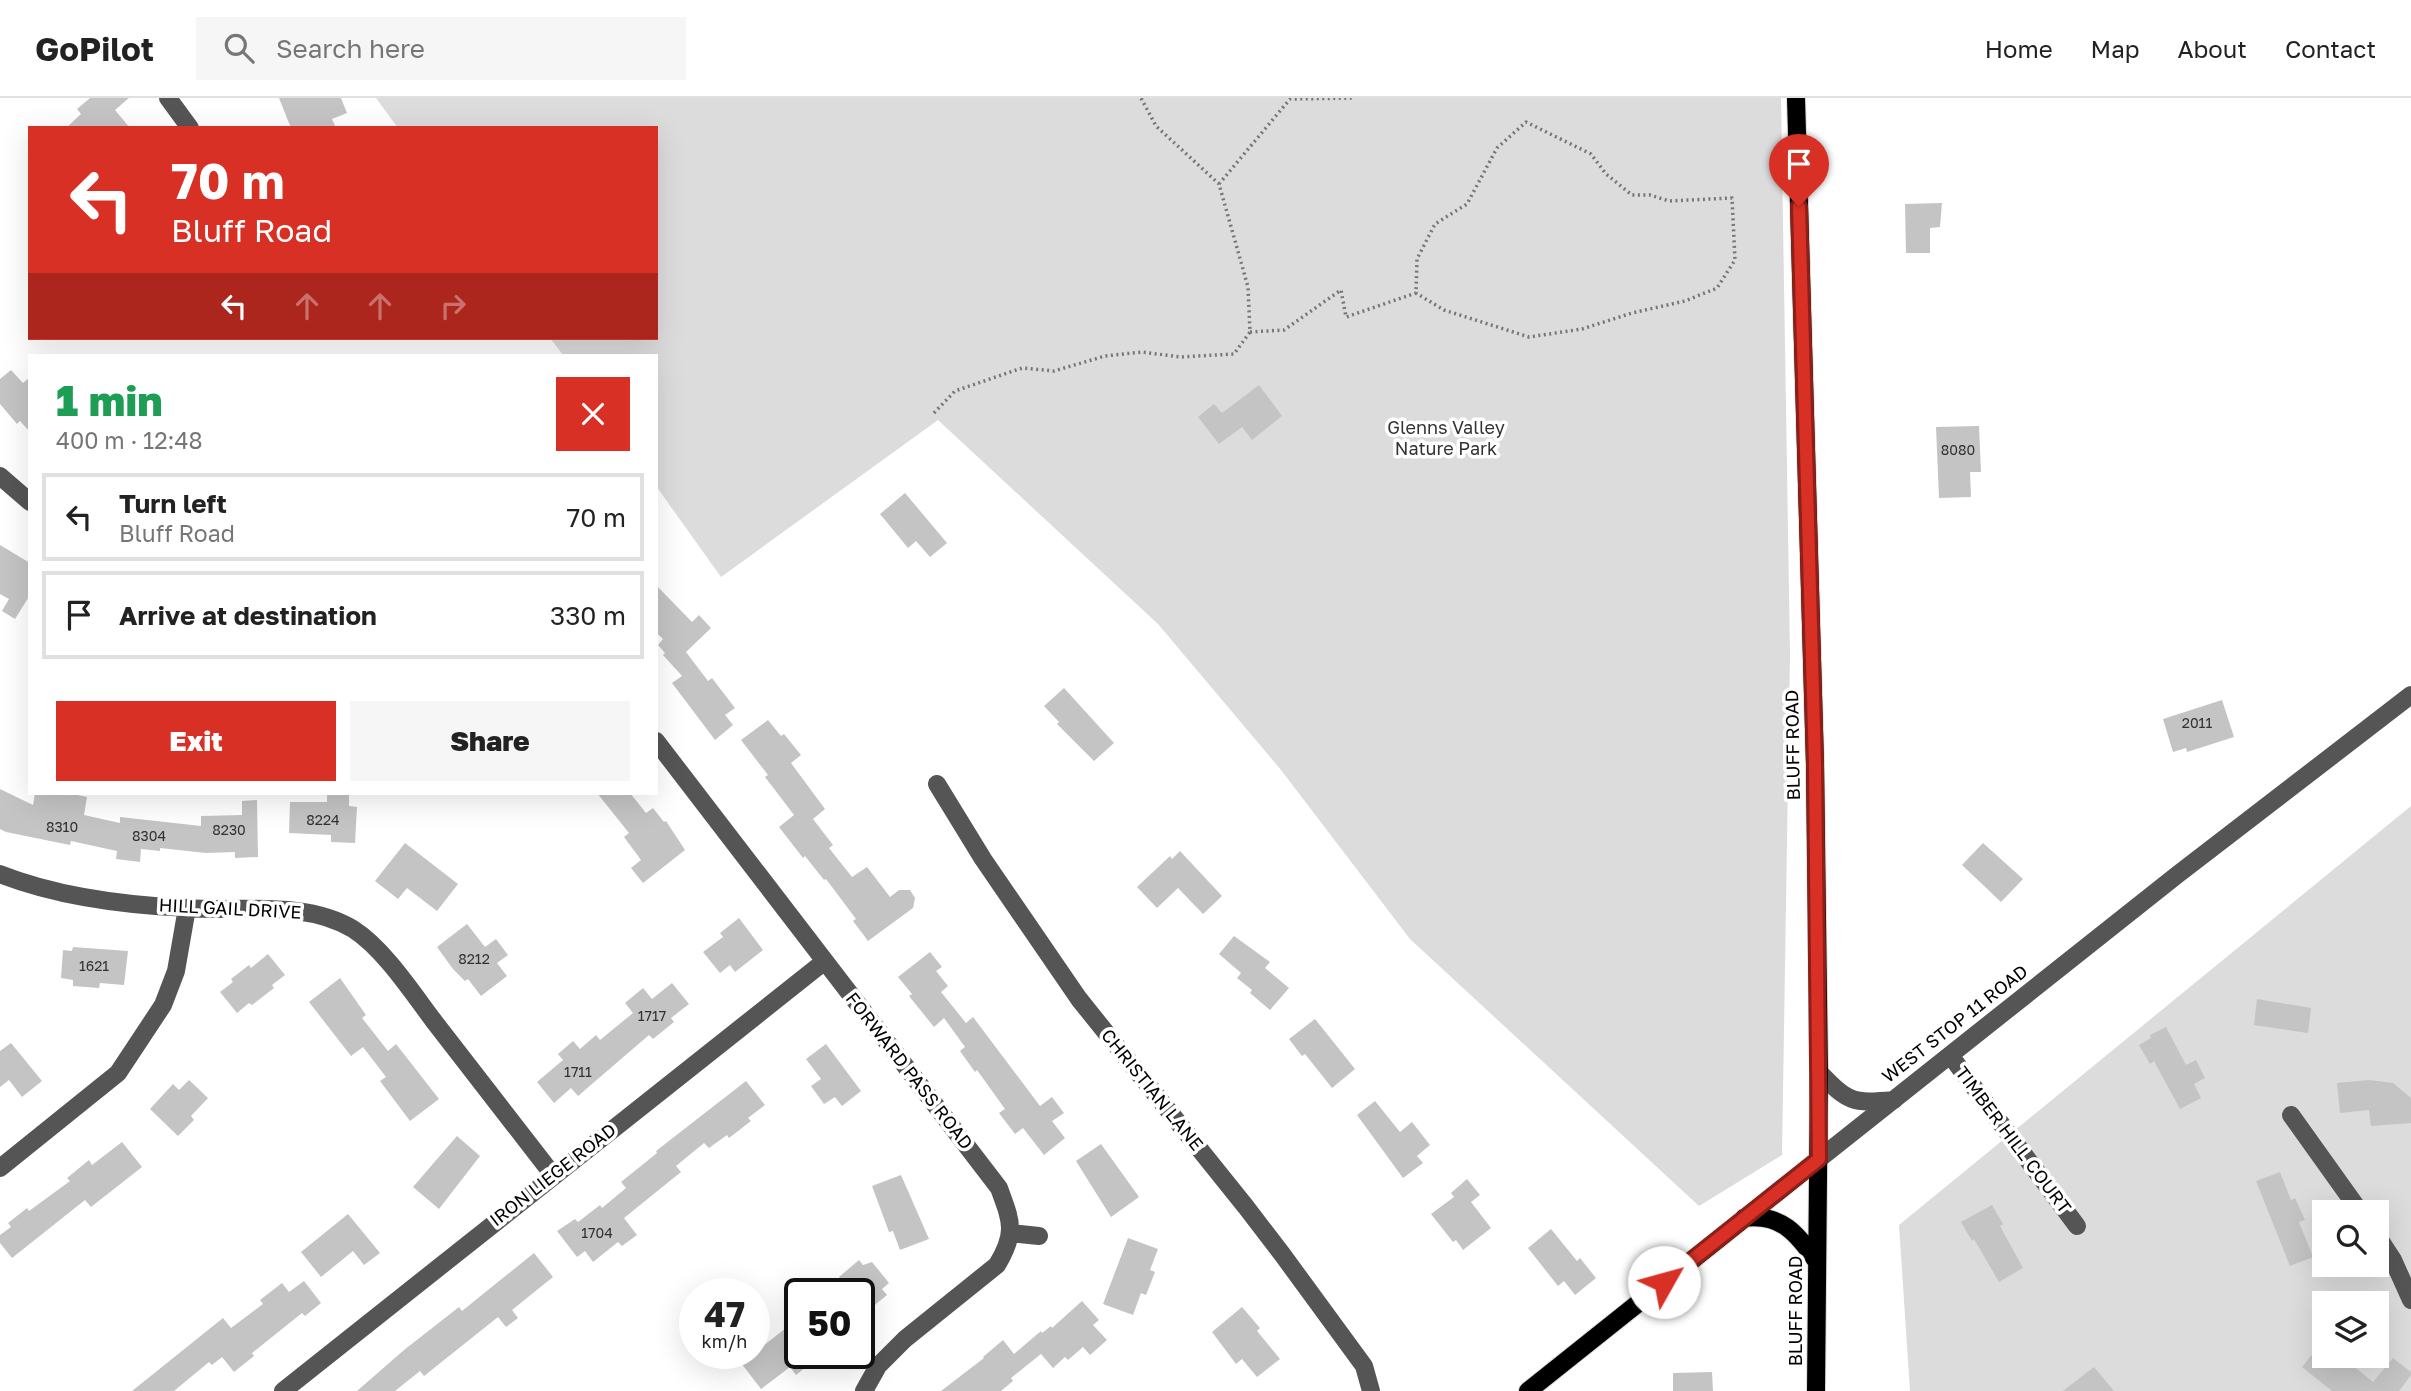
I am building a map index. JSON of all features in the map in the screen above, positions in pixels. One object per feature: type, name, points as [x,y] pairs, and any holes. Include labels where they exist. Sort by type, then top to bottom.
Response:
[{"type":"main road","name":"BLUFF ROAD","points":[[1796,98],[1815,764],[1819,1072],[1816,1391]]},
{"type":"main road","name":"WEST STOP 11 ROAD","points":[[1528,1391],[1819,1159]]},
{"type":"main road","points":[[1744,1218],[1768,1218],[1788,1227],[1798,1235],[1817,1262]]},
{"type":"street","points":[[167,98],[188,126]]},
{"type":"street","points":[[0,476],[28,500]]},
{"type":"street","name":"WEST STOP 11 ROAD","points":[[1819,1159],[2177,875],[2411,695]]},
{"type":"street","name":"FORWARD PASS ROAD","points":[[658,744],[999,1188],[1012,1222],[1010,1233]]},
{"type":"street","name":"CHRISTIAN LANE","points":[[937,784],[983,859],[1079,999],[1294,1270],[1364,1366],[1371,1391]]},
{"type":"street","name":"HILL GAIL DRIVE","points":[[0,874],[96,899],[187,908],[299,911],[319,915],[353,929],[390,963],[553,1175]]},
{"type":"street","points":[[0,1168],[118,1073],[163,1005],[176,971],[187,908]]},
{"type":"street","name":"IRON LIEGE ROAD","points":[[283,1391],[825,961]]},
{"type":"street","name":"TIMBER HILL COURT","points":[[1950,1055],[2077,1226]]},
{"type":"street","points":[[1819,1072],[1843,1096],[1859,1102],[1894,1100]]},
{"type":"street","points":[[2291,1115],[2352,1200]]},
{"type":"street","points":[[864,1391],[878,1366],[905,1339],[997,1265],[1007,1249],[1010,1233],[1039,1236]]},
{"type":"street","points":[[2389,1254],[2411,1300]]},
{"type":"path","points":[[934,413],[955,391],[1022,368],[1055,371],[1105,356],[1142,352],[1180,357],[1234,354],[1250,332],[1248,287],[1219,184],[1156,126],[1141,98]]},
{"type":"path","points":[[1219,184],[1290,99],[1354,98]]},
{"type":"path","points":[[1526,122],[1591,154],[1606,174],[1632,195],[1650,195],[1669,201],[1732,198],[1735,260],[1717,288],[1685,301],[1632,313],[1582,329],[1529,337],[1444,310],[1416,293],[1417,258],[1435,225],[1467,204],[1497,148],[1526,122]]},
{"type":"path","points":[[1250,332],[1284,330],[1341,290],[1346,317],[1416,293]]},
{"type":"green space","name":"Glenns Valley Nature Park","points":[[376,98],[1781,98],[1790,654],[1782,1155],[1699,1206],[1410,939],[1281,770],[1158,624],[938,420],[721,577],[658,489],[658,354],[562,354],[552,340],[658,340],[658,126],[397,126]]},
{"type":"green space","points":[[2411,806],[2411,1391],[1910,1391],[1899,1225]]},
{"type":"building","points":[[90,98],[129,98],[115,110],[128,126],[68,126],[81,114],[77,109]]},
{"type":"building","points":[[279,98],[341,98],[347,113],[332,119],[335,126],[290,126]]},
{"type":"building","points":[[1942,203],[1940,227],[1930,228],[1930,253],[1906,253],[1905,204]]},
{"type":"building","points":[[11,370],[23,383],[28,379],[28,430],[20,421],[17,424],[0,404],[0,379]]},
{"type":"building","points":[[1259,385],[1282,416],[1252,440],[1242,427],[1219,444],[1198,417],[1214,404],[1222,413]]},
{"type":"building","points":[[1979,426],[1981,472],[1970,472],[1971,497],[1939,498],[1936,427]]},
{"type":"building","points":[[905,493],[947,543],[930,557],[916,541],[908,548],[880,514]]},
{"type":"building","points":[[0,545],[28,562],[28,598],[15,619],[2,611],[9,599],[0,594]]},
{"type":"building","points":[[658,587],[692,622],[699,615],[711,628],[686,652],[708,681],[712,678],[735,708],[725,715],[733,725],[715,740],[672,683],[682,676],[663,655],[665,653],[658,645],[663,639],[658,634]]},
{"type":"building","points":[[1064,688],[1114,743],[1094,761],[1057,724],[1059,722],[1044,706]]},
{"type":"building","points":[[2222,700],[2234,737],[2187,752],[2186,748],[2173,752],[2163,719]]},
{"type":"building","points":[[768,720],[801,755],[791,763],[825,809],[813,819],[833,845],[829,848],[852,877],[867,867],[890,897],[899,890],[910,890],[915,898],[913,908],[868,941],[853,921],[856,919],[826,879],[824,880],[805,856],[803,858],[779,827],[794,815],[741,740]]},
{"type":"building","points":[[0,789],[33,805],[35,795],[87,797],[84,815],[120,823],[120,817],[201,826],[201,816],[242,815],[242,801],[257,800],[258,857],[235,858],[235,852],[206,853],[160,848],[160,851],[141,849],[140,862],[116,859],[117,851],[71,841],[70,845],[0,829]]},
{"type":"building","points":[[327,795],[349,795],[349,806],[357,807],[355,843],[331,842],[331,835],[289,833],[290,802],[327,802]]},
{"type":"building","points":[[599,795],[632,795],[646,813],[653,808],[664,822],[666,821],[685,850],[643,883],[631,868],[641,860],[624,837],[629,833]]},
{"type":"building","points":[[405,843],[458,884],[437,911],[407,888],[398,899],[375,881]]},
{"type":"building","points":[[1983,843],[2023,879],[2001,902],[1962,865]]},
{"type":"building","points":[[1180,851],[1222,896],[1203,914],[1178,888],[1157,908],[1137,887],[1170,856],[1172,859]]},
{"type":"building","points":[[739,918],[763,950],[735,972],[730,965],[720,973],[703,952],[723,937],[720,933]]},
{"type":"building","points":[[467,924],[485,947],[496,939],[508,955],[497,963],[507,976],[481,996],[468,979],[465,981],[453,969],[437,947]]},
{"type":"building","points":[[1234,936],[1270,962],[1265,968],[1289,988],[1270,1010],[1237,978],[1241,973],[1219,954]]},
{"type":"building","points":[[73,947],[128,951],[124,985],[100,983],[99,988],[73,986],[73,980],[61,978],[63,950],[72,951]]},
{"type":"building","points":[[930,952],[942,967],[936,971],[948,986],[941,992],[966,1023],[973,1017],[1040,1106],[1052,1097],[1064,1113],[1052,1121],[1065,1138],[1044,1155],[1023,1128],[1015,1134],[999,1113],[1005,1109],[960,1051],[965,1047],[944,1018],[934,1027],[909,996],[912,994],[898,977]]},
{"type":"building","points":[[268,954],[285,975],[272,985],[274,988],[237,1013],[220,992],[233,982],[231,979]]},
{"type":"building","points":[[340,978],[366,1015],[362,1018],[388,1051],[396,1044],[439,1099],[410,1121],[380,1081],[386,1077],[363,1047],[351,1056],[309,1002]]},
{"type":"building","points":[[672,983],[689,1004],[671,1018],[674,1022],[653,1039],[649,1035],[578,1096],[571,1088],[554,1103],[537,1082],[563,1060],[558,1054],[573,1041],[580,1049],[596,1035],[600,1040],[633,1013],[625,1003],[643,988],[652,999]]},
{"type":"building","points":[[2257,999],[2311,1008],[2308,1033],[2254,1025]]},
{"type":"building","points":[[1315,1019],[1355,1069],[1332,1088],[1305,1054],[1302,1056],[1289,1039]]},
{"type":"building","points":[[2166,1027],[2186,1065],[2196,1060],[2205,1078],[2194,1084],[2201,1098],[2180,1109],[2154,1061],[2150,1064],[2139,1045],[2151,1038],[2150,1035]]},
{"type":"building","points":[[11,1043],[42,1081],[22,1097],[9,1080],[0,1087],[0,1051]]},
{"type":"building","points":[[826,1044],[861,1091],[842,1106],[835,1097],[824,1104],[811,1086],[821,1079],[806,1059]]},
{"type":"building","points":[[189,1080],[208,1098],[191,1116],[194,1120],[178,1136],[150,1109],[173,1084],[179,1090]]},
{"type":"building","points":[[2369,1080],[2393,1083],[2411,1098],[2411,1123],[2371,1126],[2369,1110],[2340,1113],[2337,1083]]},
{"type":"building","points":[[746,1081],[765,1105],[748,1118],[751,1121],[729,1138],[727,1135],[709,1148],[704,1143],[676,1166],[681,1172],[624,1218],[637,1235],[622,1246],[618,1242],[593,1262],[585,1251],[577,1257],[557,1231],[575,1219],[578,1222],[600,1205],[602,1208],[626,1188],[621,1182],[657,1153],[656,1151]]},
{"type":"building","points":[[1375,1101],[1400,1132],[1412,1122],[1430,1145],[1417,1156],[1423,1163],[1403,1178],[1357,1115]]},
{"type":"building","points":[[457,1136],[480,1156],[439,1209],[413,1187]]},
{"type":"building","points":[[122,1142],[142,1167],[91,1207],[85,1200],[12,1258],[0,1243],[0,1235],[11,1227],[8,1223],[70,1181],[67,1178],[89,1160],[92,1165]]},
{"type":"building","points":[[1101,1144],[1139,1197],[1111,1217],[1076,1161]]},
{"type":"building","points":[[2280,1172],[2291,1200],[2295,1198],[2305,1220],[2299,1222],[2312,1257],[2290,1266],[2256,1181]]},
{"type":"building","points":[[901,1175],[929,1239],[900,1250],[893,1231],[889,1232],[872,1186]]},
{"type":"building","points":[[1467,1179],[1480,1195],[1471,1202],[1491,1228],[1463,1250],[1456,1240],[1453,1242],[1431,1214],[1454,1197],[1451,1193]]},
{"type":"building","points":[[1992,1205],[2023,1268],[1999,1282],[1961,1222]]},
{"type":"building","points":[[348,1214],[380,1253],[364,1265],[353,1251],[321,1277],[301,1252]]},
{"type":"building","points":[[1551,1229],[1577,1261],[1580,1258],[1596,1278],[1575,1295],[1564,1281],[1558,1286],[1528,1248]]},
{"type":"building","points":[[1128,1238],[1158,1249],[1150,1270],[1155,1272],[1146,1295],[1141,1293],[1133,1315],[1103,1304]]},
{"type":"building","points":[[534,1253],[553,1277],[512,1310],[518,1318],[506,1327],[498,1317],[424,1376],[420,1371],[395,1391],[357,1391],[459,1307],[462,1311]]},
{"type":"building","points":[[859,1260],[863,1265],[872,1262],[889,1283],[882,1289],[887,1295],[875,1305],[875,1278],[839,1277]]},
{"type":"building","points":[[304,1281],[321,1303],[305,1316],[302,1313],[252,1353],[254,1356],[234,1372],[222,1357],[212,1365],[209,1362],[174,1391],[132,1391],[223,1318],[231,1328],[263,1304],[260,1300],[282,1283],[289,1292]]},
{"type":"building","points":[[1082,1301],[1099,1320],[1093,1325],[1107,1340],[1090,1355],[1083,1347],[1068,1360],[1065,1357],[1053,1368],[1041,1354],[1011,1378],[1013,1381],[1001,1391],[941,1391],[1003,1340],[1014,1354],[1041,1331],[1042,1333],[1051,1326],[1052,1328]]},
{"type":"building","points":[[1242,1307],[1260,1328],[1257,1331],[1280,1359],[1257,1377],[1242,1359],[1236,1364],[1212,1332]]},
{"type":"building","points":[[784,1330],[784,1369],[787,1369],[761,1389],[746,1369],[770,1369],[770,1340]]},
{"type":"building","points":[[2312,1355],[2312,1368],[2356,1368],[2373,1382],[2385,1368],[2389,1368],[2393,1358],[2411,1372],[2411,1375],[2399,1391],[2332,1391],[2302,1367]]},
{"type":"building","points":[[2094,1367],[2114,1391],[2063,1391]]},
{"type":"building","points":[[792,1369],[803,1369],[796,1375]]},
{"type":"building","points":[[1712,1372],[1713,1391],[1673,1391],[1673,1373]]},
{"type":"route","points":[[1664,1282],[1819,1159],[1815,764],[1799,206]]}]
